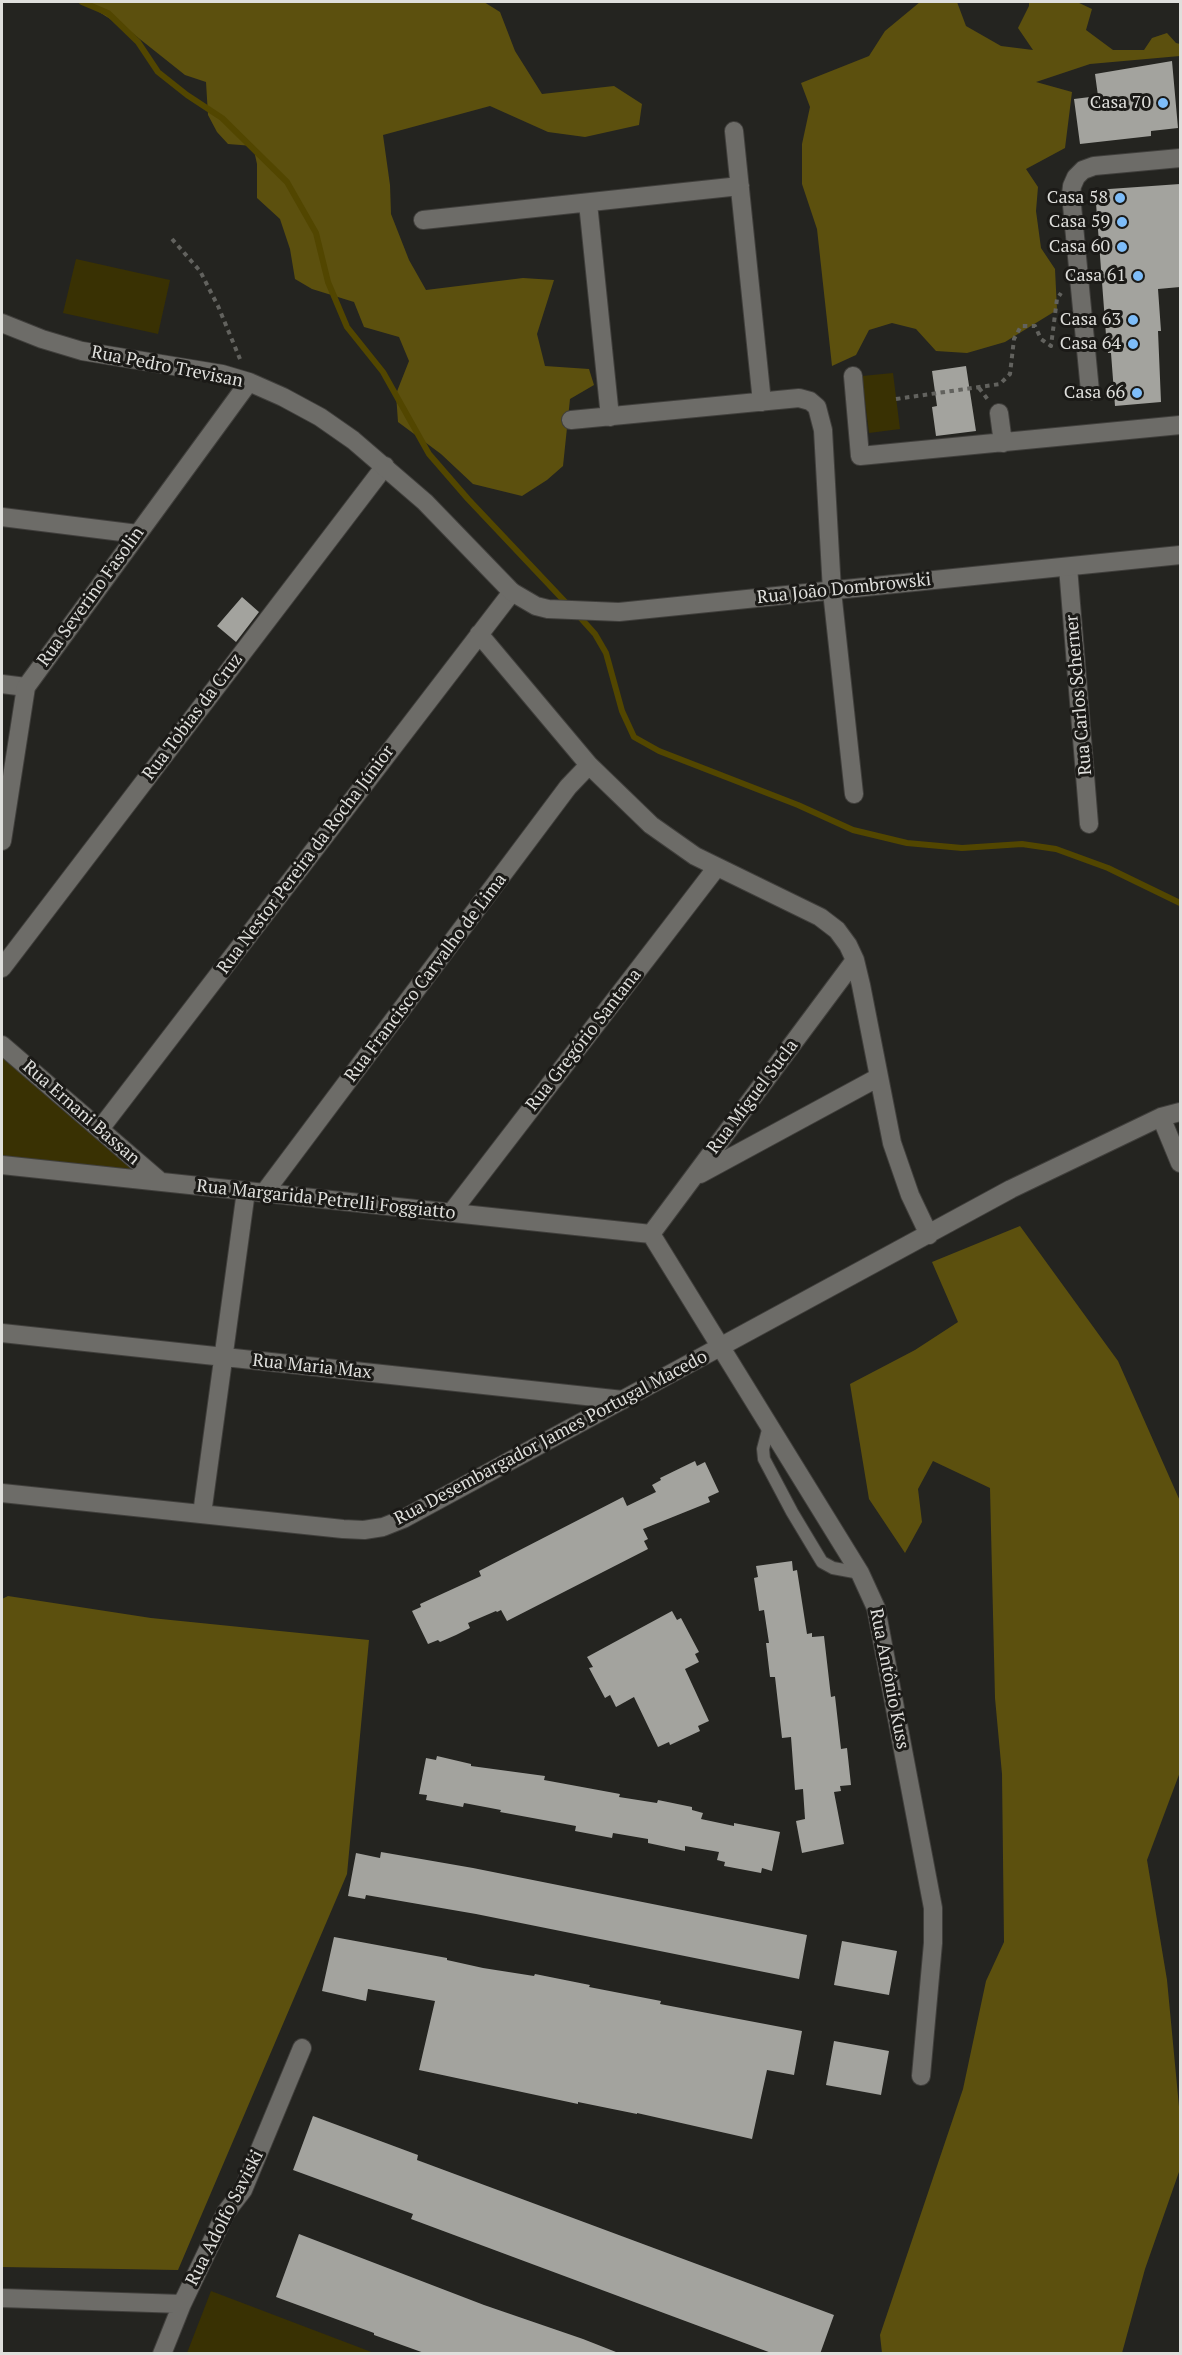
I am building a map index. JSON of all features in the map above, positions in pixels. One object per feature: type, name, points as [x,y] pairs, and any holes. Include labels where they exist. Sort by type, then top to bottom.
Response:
[{"type":"street","points":[[734,131],[762,402]]},
{"type":"street","points":[[1090,391],[1071,195],[1076,177],[1083,170],[1094,166],[1180,158]]},
{"type":"street","points":[[423,220],[740,186]]},
{"type":"street","points":[[588,203],[610,417]]},
{"type":"street","name":"Rua Pedro Trevisan","points":[[2,323],[42,339],[82,351],[202,370],[249,382],[284,397],[320,417],[385,466],[425,502],[512,592]]},
{"type":"street","points":[[853,376],[860,456],[1180,425]]},
{"type":"street","name":"Rua Severino Fasolin","points":[[2,840],[26,687],[249,382]]},
{"type":"street","points":[[571,420],[800,398],[810,401],[817,407],[823,430],[832,591],[854,794]]},
{"type":"street","points":[[999,412],[1003,443]]},
{"type":"street","name":"Rua Tobias da Cruz","points":[[2,968],[385,466]]},
{"type":"street","points":[[2,517],[138,534]]},
{"type":"street","name":"Rua João Dombrowski","points":[[512,592],[536,606],[557,611],[600,612],[1180,555]]},
{"type":"street","name":"Rua Carlos Scherner","points":[[1068,567],[1089,824]]},
{"type":"street","name":"Rua Nestor Pereira da Rocha Júnior","points":[[100,1129],[512,592]]},
{"type":"street","points":[[479,634],[589,765],[651,825],[674,842],[717,867],[820,917],[837,930],[855,960],[892,1143],[900,1169],[929,1235]]},
{"type":"street","points":[[2,684],[26,687]]},
{"type":"street","name":"Rua Francisco Carvalho de Lima","points":[[264,1193],[568,788],[589,765]]},
{"type":"street","name":"Rua Gregório Santana","points":[[451,1213],[717,867]]},
{"type":"street","name":"Rua Miguel Sucla","points":[[651,1234],[855,960]]},
{"type":"street","name":"Rua Ernani Bassan","points":[[2,1045],[161,1182]]},
{"type":"street","points":[[693,1178],[879,1077]]},
{"type":"street","name":"Rua Desembargador James Portugal Macedo","points":[[2,1492],[344,1529],[364,1530],[383,1527],[403,1519],[1011,1189],[1161,1117],[1180,1112]]},
{"type":"street","points":[[1161,1117],[1180,1163]]},
{"type":"street","name":"Rua Margarida Petrelli Foggiatto","points":[[2,1165],[651,1234]]},
{"type":"street","points":[[202,1514],[246,1191]]},
{"type":"street","name":"Rua Antônio Kuss","points":[[651,1234],[860,1574],[876,1608],[933,1908],[933,1942],[921,2076]]},
{"type":"street","name":"Rua Maria Max","points":[[2,1333],[623,1400]]},
{"type":"street","name":"Rua Adolfo Saviski","points":[[162,2354],[182,2304],[226,2212],[243,2190],[302,2048]]},
{"type":"street","points":[[2,2298],[182,2304]]},
{"type":"lane","points":[[769,1426],[763,1449],[764,1459],[822,1562],[833,1568],[860,1574]]},
{"type":"path","points":[[172,238],[200,271],[218,306],[249,382]]},
{"type":"path","points":[[896,399],[1000,384],[1010,374],[1014,339],[1021,326],[1035,326],[1041,339],[1051,346],[1057,299],[1066,287],[1079,282]]},
{"type":"shaded area","points":[[83,2],[484,2],[500,12],[515,51],[542,94],[614,86],[642,104],[639,125],[585,137],[548,132],[490,106],[383,135],[390,185],[391,214],[409,260],[426,290],[523,278],[554,280],[537,334],[545,366],[589,369],[594,385],[570,399],[563,466],[547,480],[522,496],[473,484],[441,454],[398,422],[396,394],[409,361],[399,337],[364,327],[354,302],[312,289],[295,279],[290,249],[280,219],[257,198],[257,164],[253,146],[228,144],[217,132],[208,115],[206,82],[185,75],[131,32]]},
{"type":"shaded area","points":[[920,2],[957,2],[966,26],[1001,46],[1033,50],[1018,28],[1029,2],[1077,2],[1092,9],[1086,30],[1113,50],[1144,50],[1152,38],[1167,33],[1176,43],[1180,44],[1180,56],[1090,64],[1036,82],[1072,92],[1065,148],[1026,169],[1038,187],[1036,211],[1041,248],[1055,269],[1057,310],[1005,342],[967,353],[936,351],[916,329],[892,323],[869,330],[856,355],[832,366],[817,229],[802,184],[802,144],[810,107],[801,83],[869,56],[885,31]]},
{"type":"shaded area","points":[[76,259],[170,280],[158,334],[63,313]]},
{"type":"shaded area","points":[[893,373],[900,429],[869,433],[862,376]]},
{"type":"shaded area","points":[[2,1055],[142,1177],[2,1159]]},
{"type":"shaded area","points":[[1020,1226],[1118,1361],[1180,1501],[1180,1772],[1147,1860],[1167,1980],[1180,2117],[1180,2169],[1145,2269],[1122,2353],[882,2353],[880,2335],[963,2089],[986,1981],[1004,1942],[1002,1774],[995,1698],[990,1488],[933,1461],[918,1489],[922,1522],[905,1553],[869,1499],[850,1384],[915,1350],[958,1322],[932,1262]]},
{"type":"shaded area","points":[[8,1596],[151,1618],[369,1640],[347,1874],[178,2270],[2,2267],[2,1599]]},
{"type":"shaded area","points":[[211,2291],[374,2353],[187,2353]]},
{"type":"building","points":[[1172,61],[1178,128],[1151,131],[1151,136],[1080,144],[1074,99],[1098,96],[1095,74]]},
{"type":"building","points":[[1180,184],[1180,287],[1158,289],[1161,331],[1158,331],[1161,402],[1115,406],[1111,353],[1108,353],[1106,335],[1095,190]]},
{"type":"building","points":[[966,366],[976,431],[936,436],[932,407],[937,406],[932,371]]},
{"type":"building","points":[[242,597],[259,612],[236,642],[217,626]]},
{"type":"building","points":[[695,1461],[697,1466],[705,1462],[719,1492],[708,1497],[710,1502],[643,1529],[648,1539],[644,1541],[648,1549],[507,1621],[501,1610],[496,1611],[468,1623],[470,1628],[456,1635],[428,1644],[412,1611],[421,1607],[420,1604],[481,1576],[479,1571],[623,1497],[627,1506],[656,1492],[652,1485],[661,1480],[660,1478]]},
{"type":"building","points":[[792,1561],[793,1571],[797,1570],[807,1634],[812,1633],[812,1637],[824,1636],[831,1697],[835,1696],[841,1749],[847,1748],[851,1785],[840,1786],[841,1791],[834,1792],[844,1844],[802,1853],[796,1821],[805,1819],[803,1789],[795,1790],[791,1737],[782,1738],[775,1677],[770,1677],[766,1643],[769,1643],[764,1610],[759,1611],[754,1578],[758,1577],[756,1566]]},
{"type":"building","points":[[672,1611],[677,1620],[681,1618],[699,1652],[695,1654],[699,1662],[685,1669],[709,1721],[698,1726],[700,1731],[670,1745],[669,1742],[658,1747],[634,1697],[616,1707],[610,1695],[605,1698],[589,1668],[593,1667],[587,1657]]},
{"type":"building","points":[[437,1756],[471,1764],[471,1766],[545,1776],[544,1780],[620,1794],[619,1797],[657,1803],[658,1800],[692,1807],[692,1810],[703,1813],[701,1819],[780,1832],[772,1871],[762,1868],[761,1873],[724,1866],[725,1862],[717,1860],[719,1852],[685,1846],[685,1851],[648,1843],[648,1839],[613,1833],[612,1838],[575,1831],[576,1826],[500,1812],[501,1810],[464,1803],[463,1807],[426,1800],[427,1795],[419,1794],[426,1758],[436,1760]]},
{"type":"building","points":[[381,1852],[473,1868],[807,1935],[799,1979],[476,1914],[366,1895],[365,1899],[348,1896],[356,1853],[380,1858]]},
{"type":"building","points":[[334,1937],[447,1958],[447,1960],[483,1968],[534,1976],[535,1974],[590,1985],[589,1987],[661,2001],[660,2004],[802,2031],[794,2075],[767,2070],[752,2139],[637,2113],[578,2102],[578,2104],[419,2070],[435,2001],[368,1989],[366,2001],[322,1991]]},
{"type":"building","points":[[842,1941],[897,1951],[889,1995],[834,1985]]},
{"type":"building","points":[[834,2041],[889,2051],[881,2095],[826,2085]]},
{"type":"building","points":[[313,2116],[418,2155],[417,2160],[834,2315],[820,2354],[774,2354],[411,2219],[413,2214],[293,2170]]},
{"type":"building","points":[[299,2234],[484,2305],[616,2352],[615,2354],[427,2354],[374,2335],[374,2333],[276,2297]]},
{"type":"waterway","points":[[82,2],[108,13],[138,42],[158,72],[222,118],[287,182],[316,233],[328,282],[347,327],[383,372],[429,454],[468,499],[570,607]]},
{"type":"waterway","points":[[577,614],[595,634],[606,653],[622,711],[634,737],[659,751],[798,805],[853,830],[907,843],[962,848],[1022,844],[1056,849],[1108,868],[1180,903]]},
{"type":"place","name":"Casa 70","points":[[1163,103]]},
{"type":"place","name":"Casa 58","points":[[1120,198]]},
{"type":"place","name":"Casa 59","points":[[1122,222]]},
{"type":"place","name":"Casa 60","points":[[1122,247]]},
{"type":"place","name":"Casa 61","points":[[1138,276]]},
{"type":"place","name":"Casa 63","points":[[1133,320]]},
{"type":"place","name":"Casa 64","points":[[1133,344]]},
{"type":"place","name":"Casa 66","points":[[1137,393]]}]
